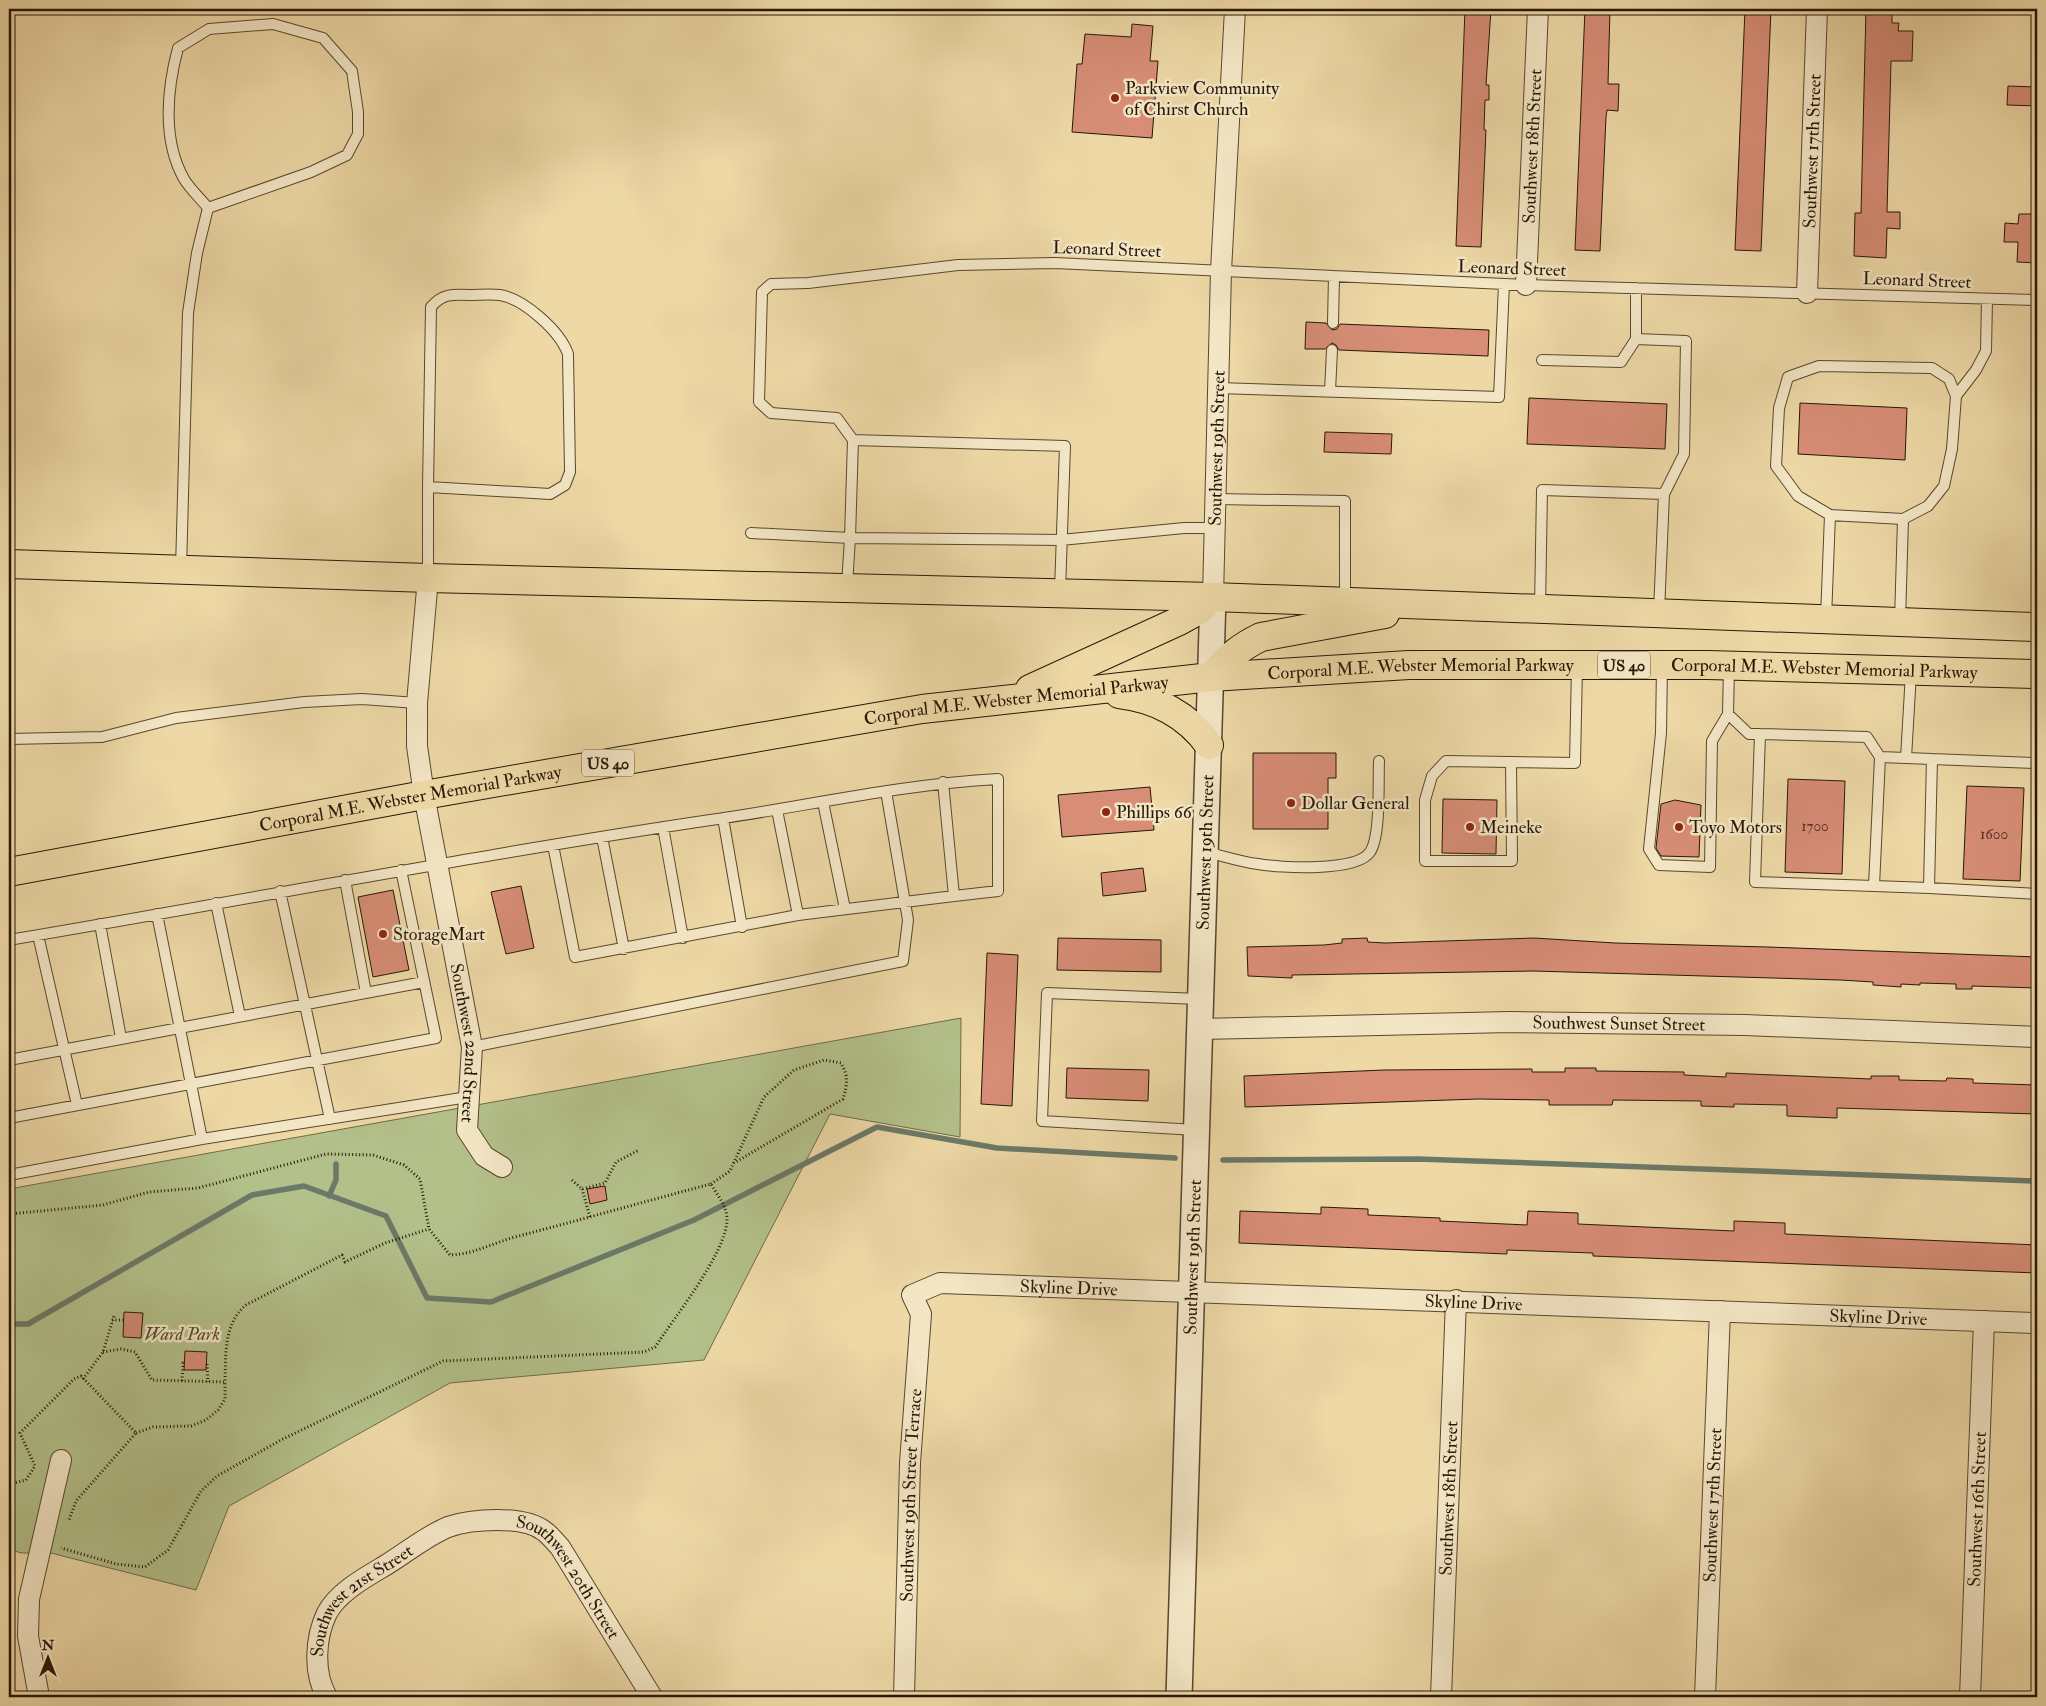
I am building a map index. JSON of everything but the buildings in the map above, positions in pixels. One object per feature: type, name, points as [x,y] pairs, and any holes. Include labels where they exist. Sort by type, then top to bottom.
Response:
[{"type":"main road","points":[[9,564],[428,578],[1213,597],[2037,627]]},
{"type":"main road","points":[[1006,700],[1171,625],[1199,610],[1213,597]]},
{"type":"main road","points":[[1211,677],[1226,659],[1244,644],[1261,637],[1430,605]]},
{"type":"main road","name":"Corporal M.E. Webster Memorial Parkway","points":[[9,872],[424,795],[922,709],[1211,677],[1409,665],[1662,665],[2037,674]]},
{"type":"main road","points":[[1086,691],[1140,696],[1169,709],[1191,724],[1209,745]]},
{"type":"street","name":"Southwest 19th Street","points":[[1179,1697],[1209,745],[1221,271],[1235,9]]},
{"type":"street","name":"Southwest 18th Street","points":[[1526,285],[1538,9]]},
{"type":"street","name":"Southwest 17th Street","points":[[1807,293],[1817,9]]},
{"type":"street","name":"Southwest 22nd Street","points":[[428,578],[417,703],[417,746],[424,795],[472,1048],[467,1130],[484,1156],[502,1167]]},
{"type":"street","name":"Southwest Sunset Street","points":[[1200,1028],[1510,1022],[1745,1025],[2037,1037]]},
{"type":"street","name":"Skyline Drive","points":[[912,1295],[940,1283],[1456,1300],[2037,1323]]},
{"type":"street","name":"Southwest 19th Street Terrace","points":[[904,1697],[910,1463],[922,1314],[912,1295]]},
{"type":"street","name":"Southwest 18th Street","points":[[1441,1697],[1456,1300]]},
{"type":"street","name":"Southwest 17th Street","points":[[1705,1697],[1720,1311]]},
{"type":"street","name":"Southwest 16th Street","points":[[1970,1697],[1984,1321]]},
{"type":"street","points":[[39,1697],[28,1636],[29,1599],[61,1460]]},
{"type":"street","name":"Southwest 20th Street","points":[[447,1528],[476,1521],[507,1519],[543,1530],[560,1547],[652,1697]]},
{"type":"street","name":"Southwest 21st Street","points":[[328,1697],[320,1686],[317,1662],[319,1638],[328,1612],[343,1594],[359,1582],[447,1528]]},
{"type":"lane","points":[[273,24],[323,38],[352,71],[358,112],[358,134],[347,155],[311,172],[208,208],[184,179],[170,146],[170,78],[178,48],[209,29],[273,24]]},
{"type":"lane","points":[[180,570],[188,314],[197,253],[208,208]]},
{"type":"lane","name":"Leonard Street","points":[[853,440],[837,418],[771,413],[759,402],[762,292],[771,284],[808,283],[958,266],[1055,263],[1526,285],[2037,300]]},
{"type":"lane","points":[[1332,323],[1334,276]]},
{"type":"lane","points":[[1218,388],[1499,397],[1504,284]]},
{"type":"lane","points":[[1542,360],[1621,362],[1636,339],[1636,288]]},
{"type":"lane","points":[[428,487],[550,494],[565,485],[570,472],[568,354],[564,342],[541,318],[513,300],[500,296],[449,294],[439,298],[431,307],[428,487],[428,578]]},
{"type":"lane","points":[[1956,396],[1976,370],[1986,351],[1987,299]]},
{"type":"lane","points":[[1636,339],[1686,341],[1684,454],[1664,494],[1659,614]]},
{"type":"lane","points":[[1330,391],[1332,350]]},
{"type":"lane","points":[[1819,366],[1932,368],[1949,379],[1956,396],[1952,449],[1944,486],[1928,506],[1903,519],[1830,515],[1798,496],[1776,466],[1779,408],[1788,377],[1819,366]]},
{"type":"lane","points":[[846,588],[850,538],[853,440],[1064,446],[1060,594]]},
{"type":"lane","points":[[1540,609],[1542,490],[1664,494]]},
{"type":"lane","points":[[1216,499],[1345,501],[1345,602]]},
{"type":"lane","points":[[1826,620],[1830,515]]},
{"type":"lane","points":[[1900,622],[1903,519]]},
{"type":"lane","points":[[751,533],[850,538],[1061,540],[1184,528],[1215,528]]},
{"type":"lane","points":[[1511,762],[1512,861],[1425,861],[1425,800],[1432,776],[1446,761],[1511,762],[1575,763],[1577,665]]},
{"type":"lane","points":[[1662,665],[1661,733],[1649,849],[1659,865],[1710,867],[1712,741],[1728,714],[1729,666]]},
{"type":"lane","points":[[1906,758],[1911,670]]},
{"type":"lane","points":[[9,738],[102,736],[176,718],[304,702],[362,699],[417,703]]},
{"type":"lane","points":[[1728,714],[1749,734],[1867,737],[1880,757],[1874,886]]},
{"type":"lane","points":[[1760,734],[1755,882],[2037,894]]},
{"type":"lane","points":[[1880,757],[2037,763]]},
{"type":"lane","points":[[1929,888],[1932,759]]},
{"type":"lane","points":[[1205,852],[1258,864],[1293,867],[1332,866],[1359,860],[1370,853],[1376,838],[1379,761]]},
{"type":"lane","points":[[9,940],[401,870],[437,864],[553,845],[602,837],[663,827],[943,782],[998,779],[998,891],[798,915],[575,957],[553,845]]},
{"type":"lane","points":[[943,782],[954,896]]},
{"type":"lane","points":[[472,1048],[903,961],[908,920],[886,791]]},
{"type":"lane","points":[[823,802],[845,909]]},
{"type":"lane","points":[[777,810],[798,915]]},
{"type":"lane","points":[[723,818],[742,927]]},
{"type":"lane","points":[[663,827],[683,938]]},
{"type":"lane","points":[[602,837],[624,949]]},
{"type":"lane","points":[[9,1118],[436,1038],[401,870]]},
{"type":"lane","points":[[345,880],[366,993]]},
{"type":"lane","points":[[280,891],[330,1119]]},
{"type":"lane","points":[[216,903],[240,1016]]},
{"type":"lane","points":[[157,914],[202,1139]]},
{"type":"lane","points":[[100,924],[122,1038]]},
{"type":"lane","points":[[38,935],[78,1105]]},
{"type":"lane","points":[[9,1060],[424,982]]},
{"type":"lane","points":[[1197,1130],[1042,1121],[1047,993],[1201,1000]]},
{"type":"lane","points":[[9,1175],[202,1139],[468,1097]]},
{"type":"path","points":[[9,1214],[103,1205],[149,1192],[198,1188],[326,1154],[373,1155],[404,1165],[420,1179],[429,1228],[450,1255],[466,1255],[515,1237],[711,1184],[730,1171],[764,1097],[794,1070],[824,1060],[841,1063],[847,1073],[847,1084],[843,1099],[734,1163]]},
{"type":"path","points":[[582,1189],[605,1184],[616,1162],[639,1150]]},
{"type":"path","points":[[572,1180],[582,1189],[590,1217]]},
{"type":"path","points":[[60,1548],[116,1564],[145,1568],[168,1550],[201,1491],[218,1476],[289,1436],[443,1361],[644,1352],[655,1347],[712,1261],[727,1220],[725,1208],[711,1184]]},
{"type":"path","points":[[136,1433],[153,1427],[191,1426],[206,1420],[218,1410],[225,1399],[227,1339],[239,1311],[342,1255],[346,1262],[410,1233],[429,1228]]},
{"type":"path","points":[[83,1379],[103,1352],[114,1316]]},
{"type":"path","points":[[112,1320],[124,1320]]},
{"type":"path","points":[[103,1352],[121,1349],[135,1352],[152,1380],[225,1382]]},
{"type":"path","points":[[182,1381],[185,1363]]},
{"type":"path","points":[[206,1364],[208,1382]]},
{"type":"green space","name":"Ward Park","points":[[961,1018],[960,1137],[830,1114],[704,1360],[450,1383],[229,1506],[196,1590],[51,1553],[21,1553],[9,1549],[9,1189]]},
{"type":"waterway","points":[[9,1324],[28,1324],[252,1195],[304,1186],[386,1216],[427,1298],[491,1302],[694,1220],[877,1127],[997,1148],[1175,1158]]},
{"type":"waterway","points":[[1223,1160],[1418,1159],[2037,1181]]},
{"type":"waterway","points":[[329,1196],[336,1180],[336,1164]]},
{"type":"place","name":"Parkview Community of Chirst Church","points":[[1115,98]]},
{"type":"place","name":"Dollar General","points":[[1291,803]]},
{"type":"place","name":"Phillips 66","points":[[1106,812]]},
{"type":"place","name":"Meineke","points":[[1470,827]]},
{"type":"place","name":"Toyo Motors","points":[[1679,827]]},
{"type":"place","name":"StorageMart","points":[[383,934]]}]
